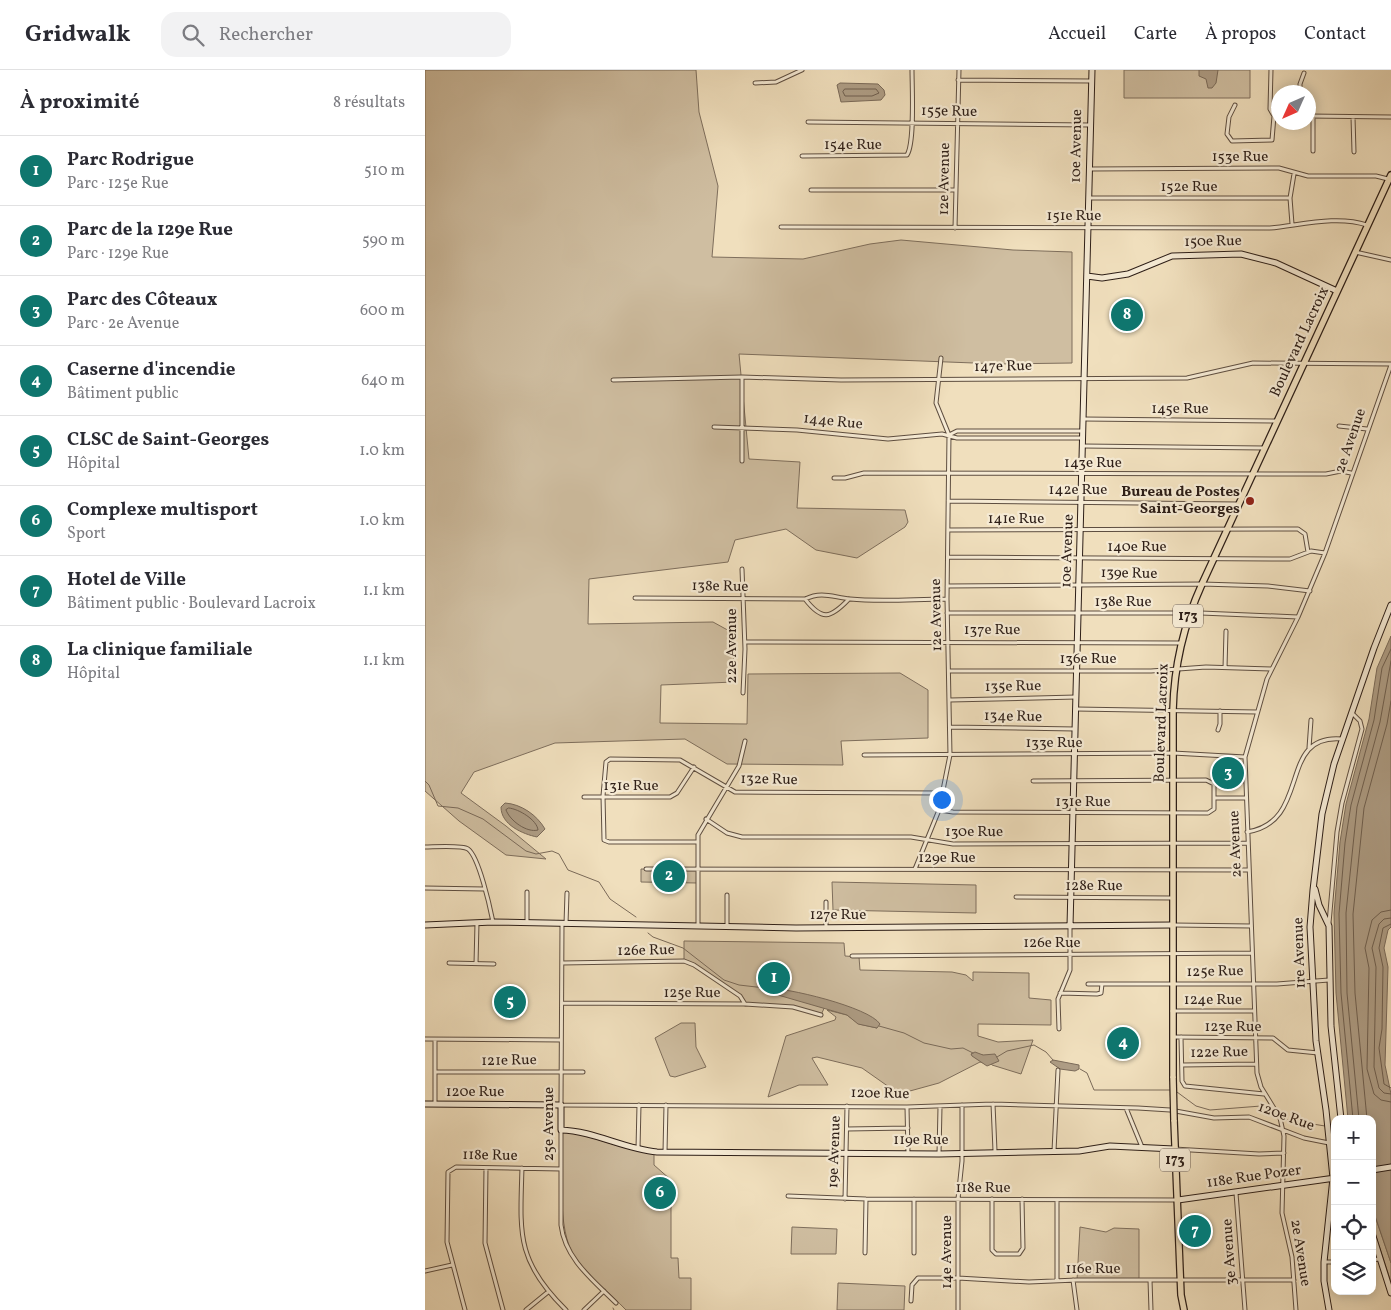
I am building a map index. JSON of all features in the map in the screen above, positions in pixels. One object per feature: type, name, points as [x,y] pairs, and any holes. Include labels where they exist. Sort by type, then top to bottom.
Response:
[{"type":"main road","name":"Boulevard Lacroix","points":[[1174,1149],[1172,984],[1173,710],[1175,669],[1180,643],[1189,614],[1214,557],[1390,177]]},
{"type":"main road","name":"173","points":[[1174,1149],[1183,1310]]},
{"type":"street","points":[[755,83],[776,82],[802,70]]},
{"type":"street","points":[[912,70],[912,123]]},
{"type":"street","name":"12e Avenue","points":[[955,228],[959,70]]},
{"type":"street","name":"10e Avenue","points":[[1059,1029],[1058,999],[1069,974],[1071,954],[1070,926],[1092,70]]},
{"type":"street","points":[[1271,70],[1271,110]]},
{"type":"street","points":[[1300,85],[1304,73]]},
{"type":"street","points":[[959,80],[1091,80]]},
{"type":"street","points":[[1235,105],[1229,117],[1227,134],[1232,141],[1272,140],[1274,130]]},
{"type":"street","points":[[1316,116],[1391,117]]},
{"type":"street","points":[[1353,117],[1354,152]]},
{"type":"street","name":"155e Rue","points":[[808,122],[1090,125]]},
{"type":"street","name":"154e Rue","points":[[802,156],[904,156],[910,150],[912,123]]},
{"type":"street","points":[[1313,130],[1313,151]]},
{"type":"street","name":"153e Rue","points":[[1089,169],[1279,168],[1294,174],[1314,177],[1390,177]]},
{"type":"street","points":[[1292,224],[1290,198],[1294,174]]},
{"type":"street","points":[[811,190],[956,190]]},
{"type":"street","name":"152e Rue","points":[[1089,198],[1290,198]]},
{"type":"street","name":"151e Rue","points":[[781,226],[1270,228],[1292,224],[1351,222],[1367,225]]},
{"type":"street","points":[[1355,252],[1391,260]]},
{"type":"street","name":"150e Rue","points":[[1087,276],[1111,277],[1128,274],[1172,256],[1241,254],[1276,263],[1337,291]]},
{"type":"street","name":"12e Avenue","points":[[915,869],[939,810],[950,755],[947,613],[949,435],[936,403],[941,358]]},
{"type":"street","name":"147e Rue","points":[[613,380],[742,377],[939,379],[1187,378],[1248,364],[1305,362],[1391,364]]},
{"type":"street","name":"2e Avenue","points":[[1296,1310],[1292,1257],[1282,1213],[1284,1153],[1281,1119],[1259,1082],[1256,1064],[1245,757],[1271,669],[1298,617],[1325,554],[1351,473],[1391,364]]},
{"type":"street","points":[[742,377],[742,461]]},
{"type":"street","name":"145e Rue","points":[[1084,419],[1277,421]]},
{"type":"street","points":[[1339,426],[1367,429]]},
{"type":"street","name":"144e Rue","points":[[714,427],[797,430],[888,439],[949,435],[957,431],[1084,431]]},
{"type":"street","name":"144e Rue","points":[[949,435],[957,438],[1083,438]]},
{"type":"street","points":[[1083,446],[1264,448]]},
{"type":"street","name":"143e Rue","points":[[834,478],[845,478],[864,473],[1326,474],[1341,471],[1351,473]]},
{"type":"street","name":"142e Rue","points":[[948,501],[1239,504]]},
{"type":"street","name":"141e Rue","points":[[948,530],[1298,529],[1305,534],[1308,552]]},
{"type":"street","name":"140e Rue","points":[[947,557],[1214,557],[1290,559],[1308,552],[1325,554]]},
{"type":"street","name":"22e Avenue","points":[[742,569],[745,642],[743,693]]},
{"type":"street","name":"139e Rue","points":[[947,586],[1202,584],[1268,586],[1310,591]]},
{"type":"street","name":"138e Rue","points":[[635,598],[805,599],[815,595],[827,594],[849,599],[947,599]]},
{"type":"street","points":[[805,599],[816,612],[823,615],[835,613],[849,599]]},
{"type":"street","name":"1re Avenue","points":[[1331,1160],[1313,982],[1311,916],[1314,881],[1322,814],[1334,764],[1391,605]]},
{"type":"street","name":"138e Rue","points":[[947,613],[1189,614],[1298,617]]},
{"type":"street","points":[[1225,668],[1226,631]]},
{"type":"street","name":"137e Rue","points":[[745,642],[1078,641],[1180,643]]},
{"type":"street","name":"136e Rue","points":[[949,671],[1271,669]]},
{"type":"street","name":"135e Rue","points":[[950,700],[1076,697]]},
{"type":"street","points":[[1076,709],[1257,712]]},
{"type":"street","points":[[1218,730],[1220,711]]},
{"type":"street","points":[[1341,1115],[1329,980],[1329,926],[1337,832],[1342,803],[1362,729],[1360,721],[1352,713]]},
{"type":"street","points":[[1247,832],[1263,829],[1281,814],[1301,763],[1309,748],[1311,720]]},
{"type":"street","name":"134e Rue","points":[[950,727],[1075,729]]},
{"type":"street","points":[[1309,748],[1324,739],[1343,739]]},
{"type":"street","points":[[697,926],[698,835],[739,766],[745,741]]},
{"type":"street","name":"133e Rue","points":[[864,755],[1173,754],[1245,757]]},
{"type":"street","name":"132e Rue","points":[[603,796],[605,764],[610,759],[675,760],[694,767],[726,788],[738,792],[943,793]]},
{"type":"street","name":"131e Rue","points":[[584,797],[670,797],[677,793],[694,767]]},
{"type":"street","points":[[1033,781],[1211,781],[1214,784],[1214,798],[1246,798]]},
{"type":"street","points":[[603,796],[604,840],[609,842],[697,842]]},
{"type":"street","name":"131e Rue","points":[[939,810],[953,812],[1210,813],[1214,809],[1214,798]]},
{"type":"street","name":"130e Rue","points":[[706,819],[727,833],[743,837],[905,837],[953,844],[1247,844]]},
{"type":"street","points":[[425,847],[463,847],[472,855],[493,922]]},
{"type":"street","name":"129e Rue","points":[[646,869],[1249,870]]},
{"type":"street","points":[[1314,881],[1317,898],[1329,926]]},
{"type":"street","points":[[425,888],[484,889]]},
{"type":"street","points":[[527,892],[527,923]]},
{"type":"street","name":"25e Avenue","points":[[567,893],[562,963],[561,1225],[563,1239],[575,1260],[617,1304]]},
{"type":"street","points":[[727,895],[727,926]]},
{"type":"street","name":"128e Rue","points":[[1016,897],[1172,898]]},
{"type":"street","points":[[826,902],[827,928]]},
{"type":"street","points":[[1311,916],[1316,911],[1323,913]]},
{"type":"street","name":"127e Rue","points":[[425,925],[493,922],[827,928],[1251,926]]},
{"type":"street","points":[[476,964],[477,923]]},
{"type":"street","name":"126e Rue","points":[[852,956],[1252,953]]},
{"type":"street","name":"126e Rue","points":[[562,963],[684,961],[694,965],[741,996],[745,1004]]},
{"type":"street","points":[[449,963],[494,964]]},
{"type":"street","name":"125e Rue","points":[[1088,984],[1253,983],[1329,980]]},
{"type":"street","name":"125e Rue","points":[[1060,993],[1097,994],[1101,993],[1102,984]]},
{"type":"street","name":"125e Rue","points":[[562,1003],[745,1004],[793,1007],[821,1015]]},
{"type":"street","name":"124e Rue","points":[[1173,1011],[1254,1011]]},
{"type":"street","name":"123e Rue","points":[[1173,1037],[1273,1038],[1288,1050],[1319,1054]]},
{"type":"street","points":[[1181,1037],[1183,1083],[1185,1086],[1265,1094]]},
{"type":"street","points":[[425,1039],[561,1040]]},
{"type":"street","points":[[435,1040],[435,1104]]},
{"type":"street","name":"122e Rue","points":[[1182,1065],[1256,1064]]},
{"type":"street","points":[[1054,1151],[1058,1070]]},
{"type":"street","name":"121e Rue","points":[[435,1072],[583,1072]]},
{"type":"street","name":"120e Rue","points":[[425,1104],[907,1107],[993,1104],[1126,1108],[1170,1110],[1214,1118],[1249,1117],[1312,1141],[1329,1143]]},
{"type":"street","points":[[993,1104],[995,1151]]},
{"type":"street","points":[[638,1151],[639,1105]]},
{"type":"street","points":[[665,1152],[666,1105]]},
{"type":"street","name":"14e Avenue","points":[[958,1310],[958,1198],[962,1152],[962,1105]]},
{"type":"street","name":"19e Avenue","points":[[845,1199],[847,1106]]},
{"type":"street","points":[[907,1107],[908,1153]]},
{"type":"street","points":[[939,1154],[940,1107]]},
{"type":"street","points":[[1126,1108],[1143,1148]]},
{"type":"street","points":[[847,1129],[908,1128]]},
{"type":"street","name":"119e Rue","points":[[561,1130],[576,1131],[638,1151],[665,1152],[939,1154],[995,1151],[1054,1151],[1110,1146],[1259,1154],[1284,1153]]},
{"type":"street","name":"118e Rue","points":[[452,1265],[447,1234],[448,1172],[450,1169],[456,1167],[561,1169]]},
{"type":"street","points":[[1376,1169],[1391,1167]]},
{"type":"street","points":[[486,1168],[485,1243],[503,1310]]},
{"type":"street","points":[[522,1168],[521,1235],[527,1259],[548,1292],[566,1310]]},
{"type":"street","name":"118e Rue Pozer","points":[[1177,1200],[1331,1178]]},
{"type":"street","name":"3e Avenue","points":[[1236,1193],[1245,1310]]},
{"type":"street","name":"118e Rue","points":[[788,1196],[845,1199],[1177,1200]]},
{"type":"street","points":[[865,1253],[866,1199]]},
{"type":"street","points":[[914,1199],[914,1253]]},
{"type":"street","points":[[992,1199],[992,1250],[996,1254],[1009,1255],[1019,1254],[1023,1248],[1022,1199]]},
{"type":"street","points":[[1057,1200],[1057,1281]]},
{"type":"street","name":"1re Avenue","points":[[1329,1310],[1324,1262],[1331,1203]]},
{"type":"street","points":[[1376,1248],[1391,1293]]},
{"type":"street","points":[[1324,1262],[1331,1262]]},
{"type":"street","points":[[425,1271],[452,1265],[465,1310]]},
{"type":"street","name":"116e Rue","points":[[911,1302],[912,1285],[918,1278],[1029,1282],[1073,1280],[1294,1280]]},
{"type":"street","points":[[1073,1280],[1077,1310]]},
{"type":"street","points":[[1150,1280],[1151,1310]]},
{"type":"street","points":[[584,1310],[604,1290]]},
{"type":"street","points":[[526,1310],[548,1292]]},
{"type":"shaded area","points":[[425,70],[696,70],[699,112],[718,186],[712,257],[803,259],[870,244],[901,240],[1013,250],[1072,252],[1072,363],[1000,364],[739,354],[749,459],[800,462],[797,508],[905,510],[908,522],[905,527],[857,558],[816,550],[786,529],[735,540],[728,562],[589,579],[588,624],[713,622],[733,633],[734,682],[661,685],[660,723],[747,724],[748,674],[900,673],[928,690],[928,738],[841,741],[843,765],[727,764],[685,739],[555,743],[474,772],[461,793],[506,826],[546,859],[506,855],[459,821],[425,791]]},
{"type":"shaded area","points":[[1124,70],[1250,70],[1250,98],[1124,98]]},
{"type":"shaded area","points":[[1213,764],[1245,766],[1245,783],[1213,782]]},
{"type":"shaded area","points":[[641,869],[697,870],[697,883],[641,882]]},
{"type":"shaded area","points":[[832,882],[976,885],[976,913],[833,910]]},
{"type":"shaded area","points":[[684,941],[844,943],[845,956],[859,957],[860,970],[952,972],[966,975],[973,981],[973,972],[1029,973],[1029,998],[1051,1000],[1051,1025],[978,1024],[978,1036],[998,1042],[1033,1040],[1021,1074],[992,1065],[983,1055],[971,1054],[984,1063],[980,1062],[939,1083],[899,1094],[862,1068],[817,1057],[812,1058],[828,1085],[799,1085],[768,1097],[786,1036],[835,1020],[836,1017],[827,1010],[847,1015],[859,1024],[877,1028],[827,1002],[821,1015],[799,1008],[745,1004],[744,1000],[704,972],[684,961]]},
{"type":"shaded area","points":[[681,1023],[695,1023],[696,1047],[706,1067],[675,1077],[670,1076],[655,1038]]},
{"type":"shaded area","points":[[562,1132],[574,1133],[631,1149],[654,1152],[654,1165],[671,1180],[671,1258],[678,1258],[679,1278],[691,1278],[691,1310],[626,1310],[580,1264],[569,1246],[565,1231],[562,1197]]},
{"type":"shaded area","points":[[1376,1219],[1391,1263],[1391,1282],[1376,1236]]},
{"type":"shaded area","points":[[792,1227],[837,1229],[836,1254],[791,1254]]},
{"type":"shaded area","points":[[1080,1227],[1106,1232],[1114,1228],[1139,1229],[1139,1280],[1077,1280]]},
{"type":"shaded area","points":[[838,1283],[905,1286],[904,1310],[837,1310]]},
{"type":"water","points":[[1199,70],[1218,70],[1216,83],[1212,88],[1208,88],[1206,79],[1199,76]]},
{"type":"water","points":[[840,83],[878,84],[884,90],[885,95],[881,100],[841,102],[837,85]]},
{"type":"water","points":[[1391,636],[1391,927],[1388,930],[1384,948],[1388,967],[1385,1065],[1391,1094],[1391,1263],[1376,1219],[1376,1115],[1348,1115],[1336,993],[1334,913],[1340,842],[1346,804],[1369,719],[1377,668]]},
{"type":"water","points":[[505,803],[528,811],[538,819],[545,829],[537,837],[525,834],[514,828],[502,813],[501,807]]},
{"type":"water","points":[[765,988],[807,994],[826,999],[860,1011],[880,1024],[877,1028],[858,1024],[847,1015],[771,993]]},
{"type":"water","points":[[975,1052],[983,1055],[995,1054],[999,1061],[987,1066],[972,1056],[971,1054]]},
{"type":"water","points":[[1053,1060],[1079,1065],[1079,1069],[1075,1071],[1060,1069],[1050,1062]]},
{"type":"waterway","points":[[425,781],[429,785],[438,806],[458,808],[483,819],[526,851],[536,854],[552,851],[559,854],[568,870],[599,882],[610,899],[636,917]]},
{"type":"waterway","points":[[648,933],[653,937],[683,948],[724,980],[739,985],[765,988]]},
{"type":"waterway","points":[[879,1026],[904,1033],[924,1043],[951,1049],[963,1048],[973,1053]]},
{"type":"waterway","points":[[997,1057],[1007,1051],[1034,1045],[1046,1052],[1053,1060]]},
{"type":"waterway","points":[[1080,1069],[1087,1073],[1094,1090],[1171,1090]]},
{"type":"waterway","points":[[1177,1092],[1196,1106],[1210,1110],[1261,1106],[1266,1114],[1278,1118]]},
{"type":"waterway","points":[[1282,1119],[1325,1126]]},
{"type":"place","name":"La clinique familiale","points":[[1127,315]]},
{"type":"place","name":"Bureau de Postes Saint-Georges","points":[[1250,501]]},
{"type":"place","name":"Parc des Côteaux","points":[[1228,773]]},
{"type":"place","name":"Parc de la 129e Rue","points":[[669,876]]},
{"type":"place","name":"Parc Rodrigue","points":[[774,978]]},
{"type":"place","name":"CLSC de Saint-Georges","points":[[510,1002]]},
{"type":"place","name":"Caserne d'incendie","points":[[1123,1043]]},
{"type":"place","name":"Complexe multisport","points":[[660,1193]]},
{"type":"place","name":"Hotel de Ville","points":[[1195,1231]]}]
